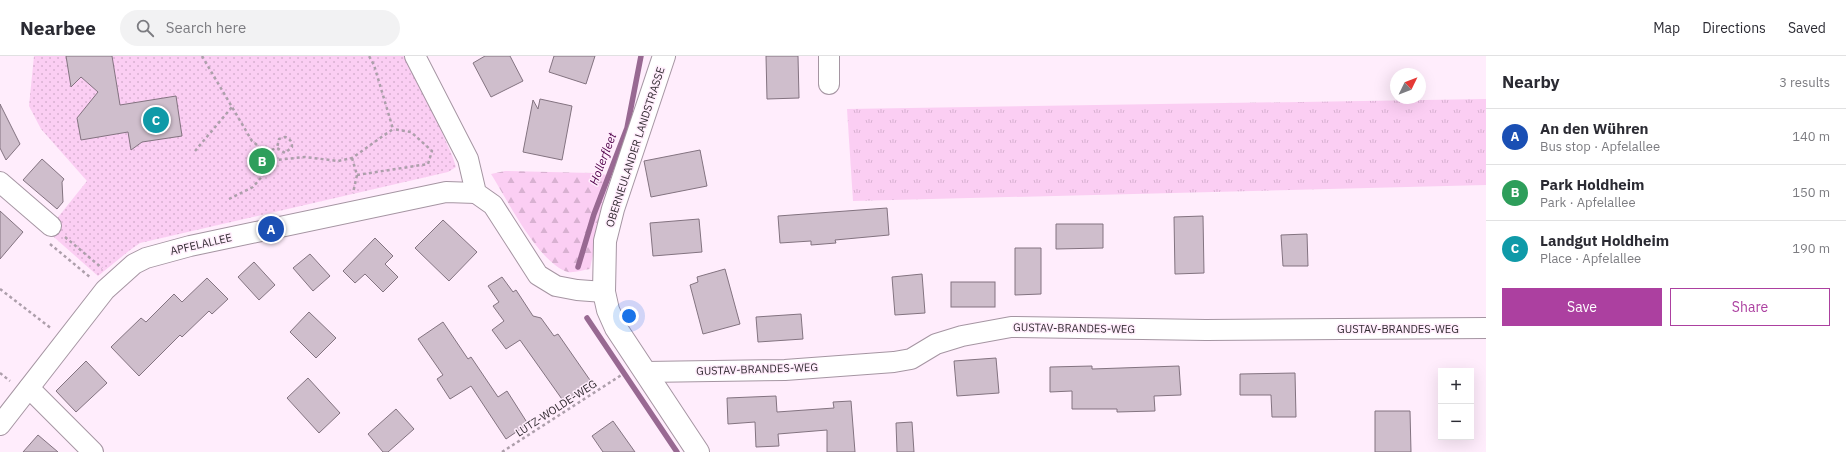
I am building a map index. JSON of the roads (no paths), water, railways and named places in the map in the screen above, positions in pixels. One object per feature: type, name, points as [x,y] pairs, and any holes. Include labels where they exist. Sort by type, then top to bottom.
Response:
[{"type":"street","points":[[415,56],[468,159],[476,193],[493,205],[538,275],[556,286],[577,290],[604,292]]},
{"type":"street","name":"OBERNEULANDER LANDSTRASSE","points":[[664,56],[613,209],[605,241],[604,292],[608,310],[616,328],[698,452]]},
{"type":"street","points":[[829,56],[829,84]]},
{"type":"street","points":[[0,182],[48,233]]},
{"type":"street","name":"APFELALLEE","points":[[0,425],[111,285],[134,264],[146,258],[190,246],[446,192],[476,193]]},
{"type":"street","name":"GUSTAV-BRANDES-WEG","points":[[644,372],[785,370],[894,362],[911,359],[936,344],[962,336],[1010,327],[1206,330],[1486,328]]},
{"type":"street","points":[[29,388],[93,452]]},
{"type":"waterway","name":"Hollerfleet","points":[[578,267],[594,214],[627,128],[641,56]]},
{"type":"waterway","name":"Hollerfleet","points":[[587,318],[677,452]]},
{"type":"place","name":"Landgut Holdheim","points":[[156,120]]},
{"type":"place","name":"Park Holdheim","points":[[262,161]]},
{"type":"place","name":"An den Wühren","points":[[271,229]]}]
